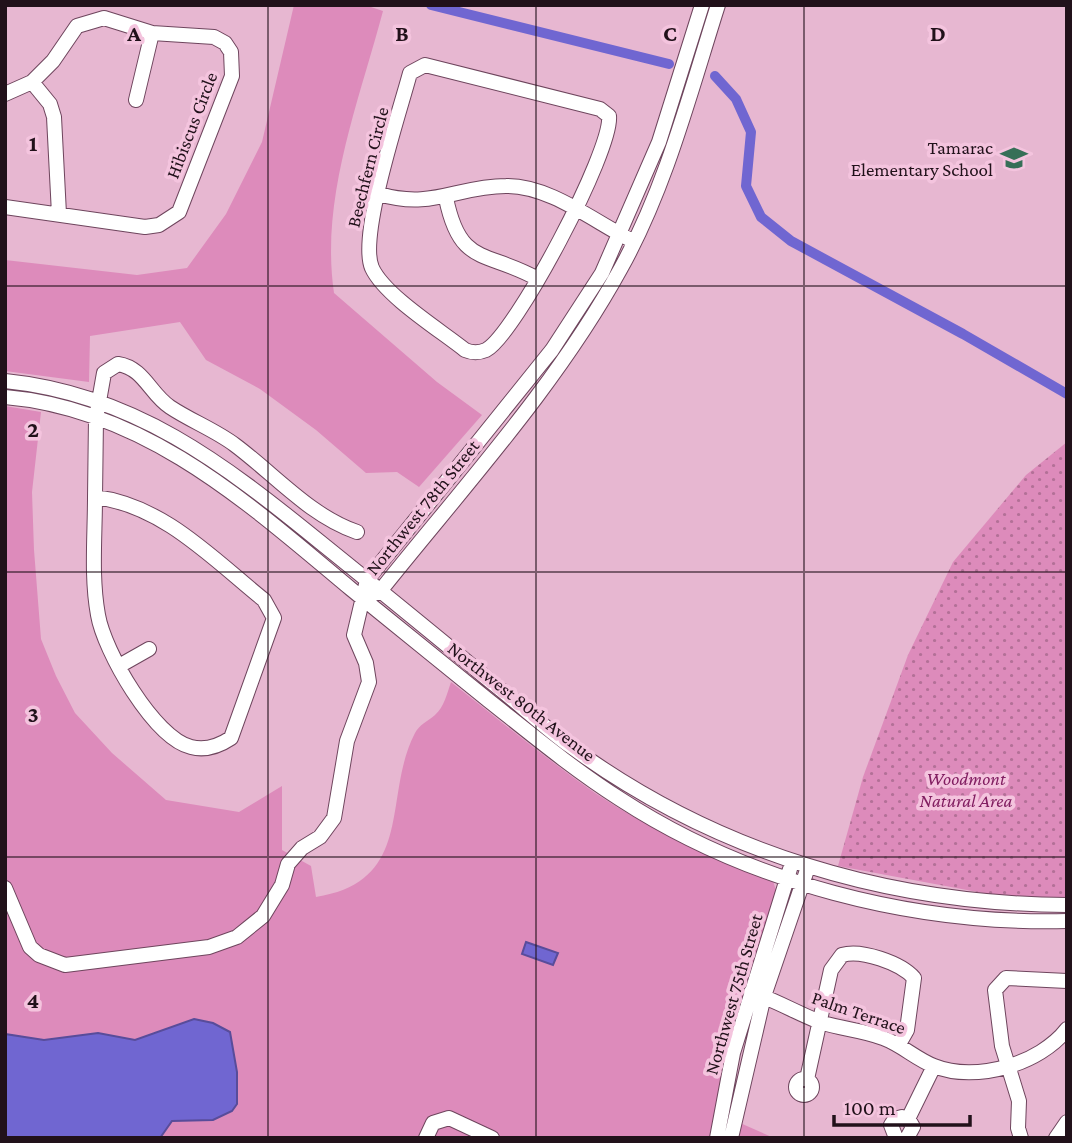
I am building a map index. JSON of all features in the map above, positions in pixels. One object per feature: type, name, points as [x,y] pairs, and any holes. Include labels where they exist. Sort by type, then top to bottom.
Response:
[{"type":"street","name":"Northwest 78th Street","points":[[363,599],[367,580],[552,350],[628,238],[702,5]]},
{"type":"street","name":"Northwest 78th Street","points":[[363,599],[381,590],[582,335],[673,145],[718,5]]},
{"type":"street","name":"Hibiscus Circle","points":[[5,94],[32,82],[53,61],[77,26],[89,20],[104,19],[152,33],[214,37],[225,43],[233,64],[232,76],[179,212],[159,225],[145,227],[5,207]]},
{"type":"street","points":[[136,100],[152,33]]},
{"type":"street","name":"Beechfern Circle","points":[[425,65],[600,109],[608,116],[610,126],[576,211],[538,279],[492,345],[479,352],[465,350],[391,291],[372,268],[369,228],[379,194],[410,73],[425,65]]},
{"type":"street","points":[[32,82],[50,104],[54,117],[59,214]]},
{"type":"street","points":[[379,194],[400,200],[446,198],[485,188],[521,187],[628,238]]},
{"type":"street","points":[[446,198],[453,228],[466,247],[538,279]]},
{"type":"street","points":[[95,497],[126,502],[167,523],[264,600],[274,618],[231,737],[221,745],[193,748],[168,735],[119,666],[98,618],[94,587],[95,497],[96,418],[104,373],[109,367],[118,364],[136,370],[153,393],[171,408],[232,443],[327,520],[357,532]]},
{"type":"street","name":"Northwest 80th Avenue","points":[[5,382],[98,401],[140,417],[218,461],[381,590],[570,746],[635,790],[708,827],[808,868],[904,891],[954,899],[1067,905]]},
{"type":"street","name":"Northwest 80th Avenue","points":[[5,397],[58,406],[134,431],[208,473],[574,768],[667,827],[788,878],[847,895],[950,915],[1008,921],[1067,921]]},
{"type":"street","points":[[5,888],[30,947],[50,961],[65,965],[209,947],[237,937],[263,916],[282,884],[288,864],[302,848],[320,837],[334,818],[347,741],[369,682],[366,663],[354,635],[363,599]]},
{"type":"street","points":[[119,666],[149,649]]},
{"type":"street","name":"Northwest 75th Street","points":[[732,1138],[758,994],[793,863]]},
{"type":"street","name":"Northwest 75th Street","points":[[717,1138],[733,1053],[808,868]]},
{"type":"street","points":[[807,1079],[831,970],[842,955],[856,953],[901,967],[914,978],[907,1030],[899,1044]]},
{"type":"street","points":[[1021,1138],[1018,1128],[1019,1101],[1007,1066],[995,1006],[995,990],[1006,978],[1014,977],[1067,981]]},
{"type":"street","name":"Palm Terrace","points":[[758,994],[821,1022],[899,1044],[934,1066],[969,1071],[1007,1066],[1046,1049],[1067,1029]]},
{"type":"street","points":[[908,1119],[934,1066]]},
{"type":"street","points":[[896,1138],[890,1129],[892,1122],[899,1117],[908,1119]]},
{"type":"street","points":[[426,1138],[433,1123],[449,1118],[492,1138]]},
{"type":"street","points":[[907,1138],[913,1130],[908,1119]]},
{"type":"street","points":[[1056,1138],[1067,1122]]},
{"type":"green space","points":[[294,5],[365,5],[383,11],[344,150],[332,222],[331,257],[334,293],[437,382],[482,415],[419,487],[397,472],[366,473],[316,430],[260,389],[206,360],[180,322],[90,336],[89,382],[5,371],[5,260],[137,275],[187,268],[226,214],[262,142]]},
{"type":"green space","points":[[5,406],[41,412],[32,492],[41,639],[75,713],[112,753],[166,800],[239,812],[282,786],[282,850],[311,866],[316,897],[348,888],[369,873],[383,855],[391,833],[405,757],[415,733],[441,708],[451,682],[558,766],[637,819],[682,842],[773,881],[778,896],[715,1112],[774,1138],[5,1138]]},
{"type":"green space","name":"Woodmont Natural Area","points":[[1067,442],[1067,899],[1010,898],[838,866],[863,777],[908,655],[953,562],[1026,475]]},
{"type":"shaded area","points":[[526,942],[558,953],[553,965],[522,954]]},
{"type":"shaded area","points":[[194,1019],[213,1023],[230,1032],[237,1072],[237,1104],[232,1111],[213,1120],[172,1121],[160,1138],[5,1138],[5,1034],[44,1040],[98,1033],[135,1040]]},
{"type":"waterway","points":[[431,5],[669,64]]},
{"type":"waterway","points":[[715,76],[736,99],[751,132],[746,186],[761,217],[791,241],[1067,394]]},
{"type":"place","name":"Tamarac Elementary School","points":[[1014,158]]}]
